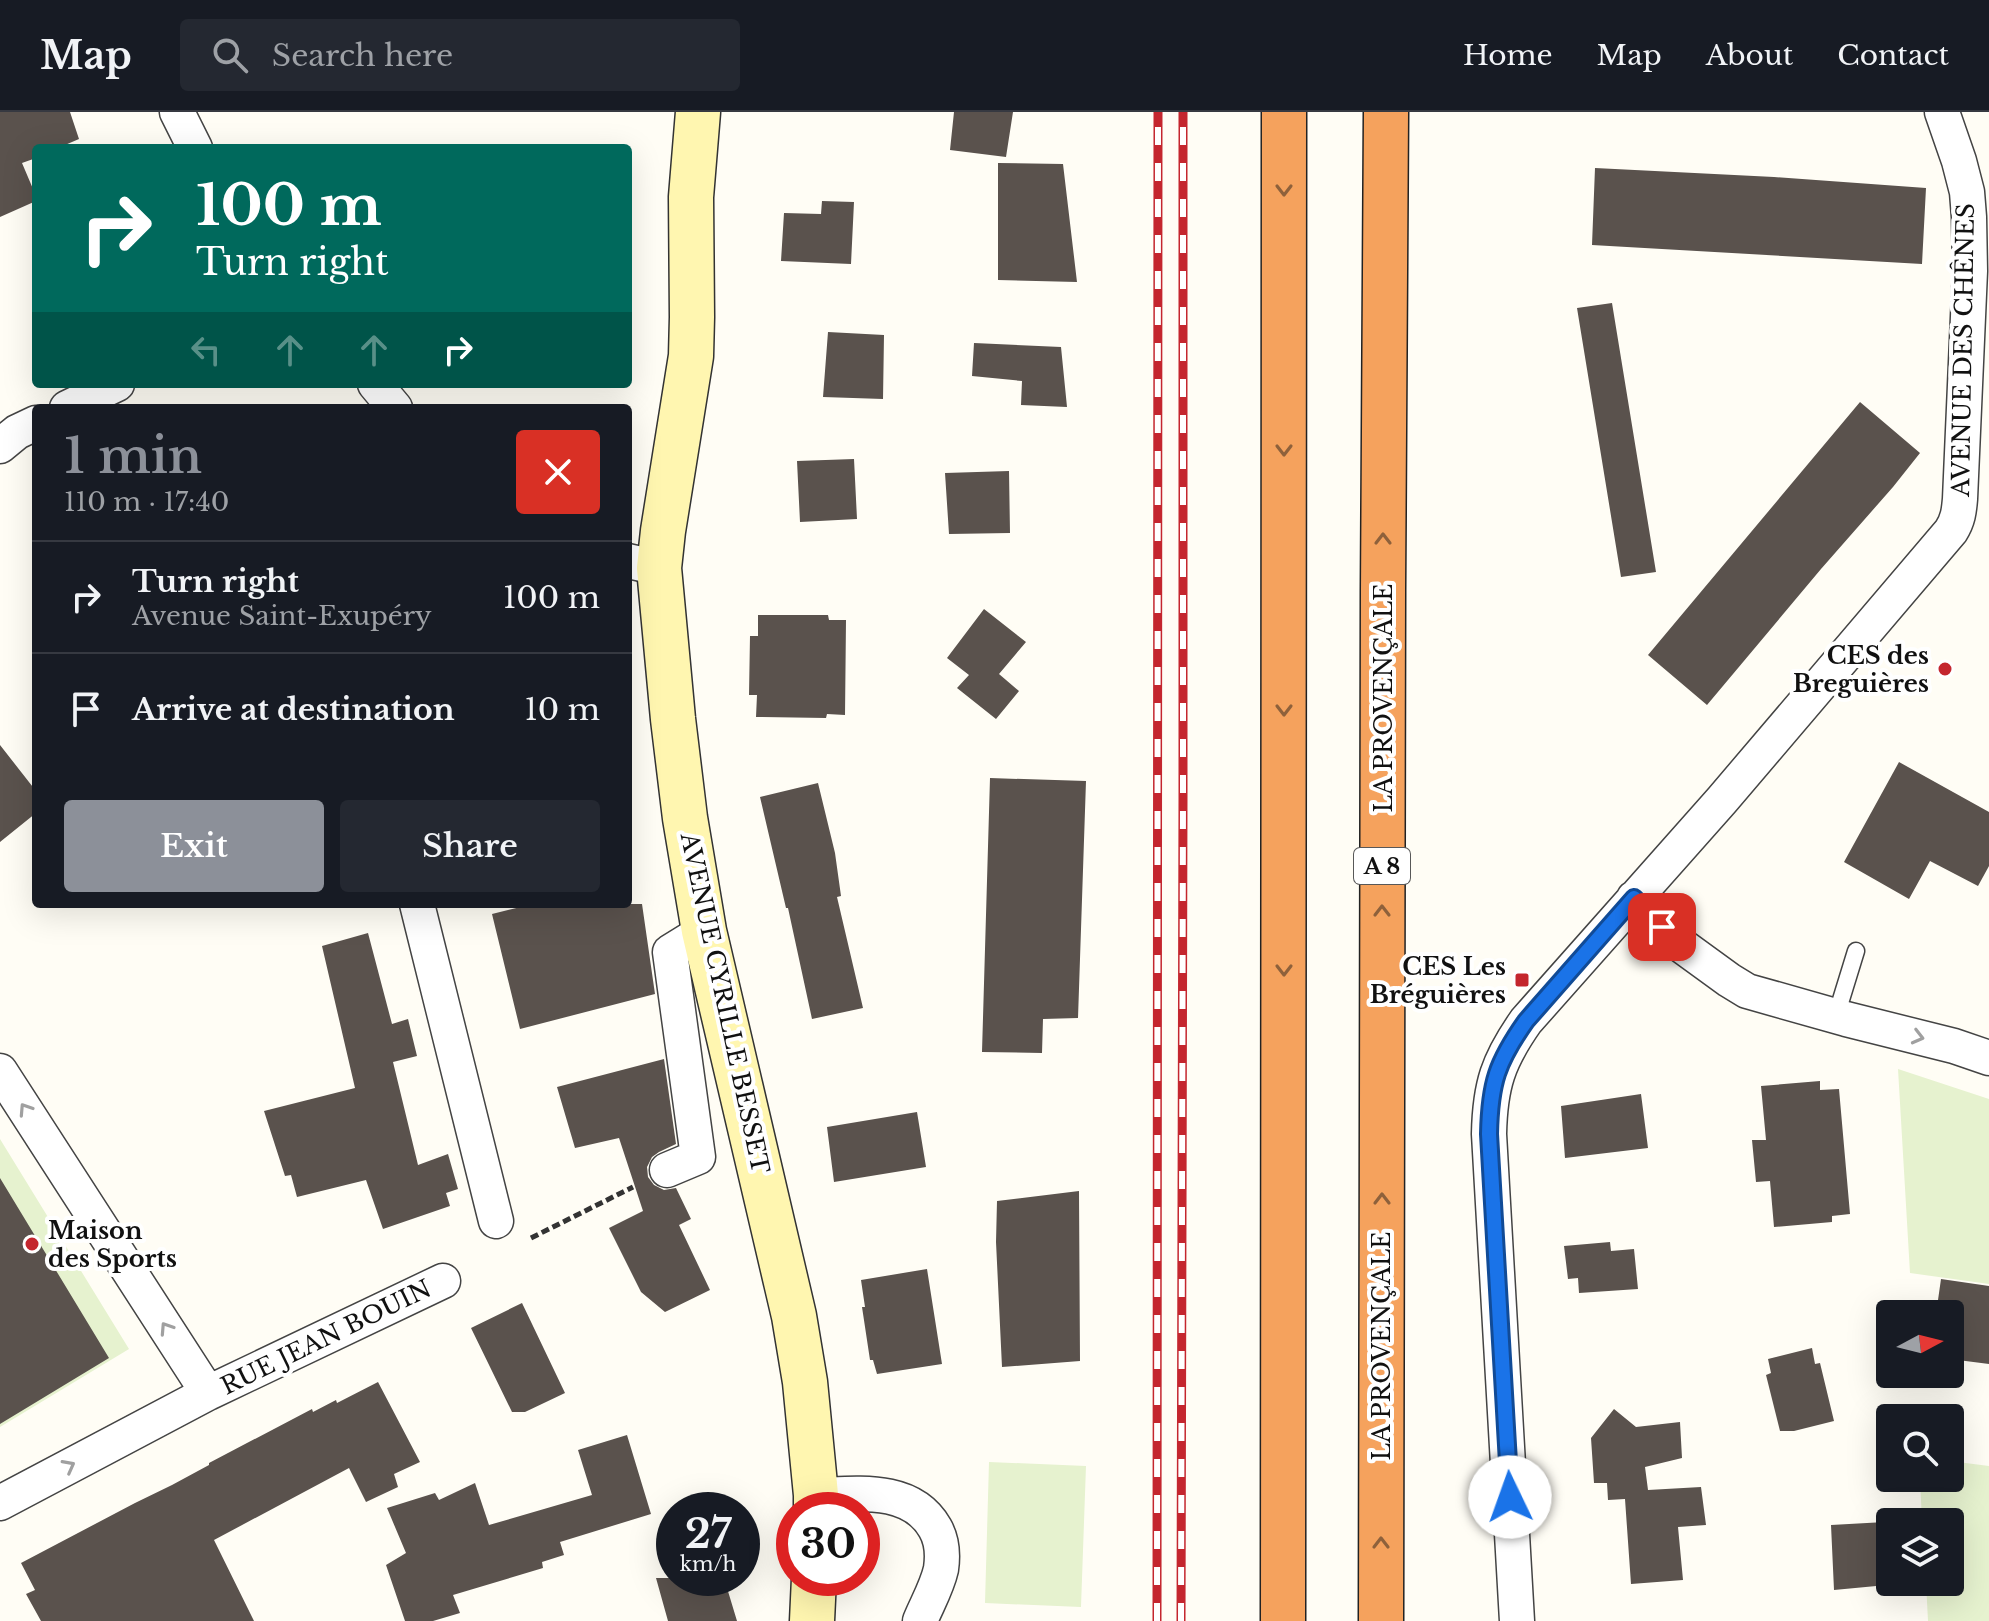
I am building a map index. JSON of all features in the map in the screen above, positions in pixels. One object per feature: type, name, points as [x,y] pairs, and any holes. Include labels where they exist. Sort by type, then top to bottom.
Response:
[{"type":"highway","points":[[1283,1621],[1284,112]]},
{"type":"highway","name":"LA PROVENÇALE","points":[[1381,1621],[1386,112]]},
{"type":"main road","name":"AVENUE CYRILLE BESSET","points":[[698,112],[691,197],[691,356],[663,531],[644,564],[673,719],[683,804],[704,931],[794,1316],[805,1382],[815,1492]]},
{"type":"main road","points":[[812,1621],[813,1596]]},
{"type":"street","points":[[177,112],[193,144]]},
{"type":"street","name":"AVENUE DES CHÊNES","points":[[1517,1621],[1489,1134],[1490,1098],[1500,1064],[1526,1021],[1722,800],[1951,531],[1959,514],[1975,500],[1967,192],[1942,112]]},
{"type":"street","points":[[75,404],[109,388]]},
{"type":"street","points":[[378,388],[392,404]]},
{"type":"street","points":[[0,446],[32,425]]},
{"type":"street","points":[[1634,898],[1674,940],[1747,991],[1989,1058]]},
{"type":"street","points":[[418,908],[508,1233]]},
{"type":"street","points":[[667,1170],[698,1157],[670,952],[704,931]]},
{"type":"street","name":"RUE JEAN BOUIN","points":[[0,1071],[208,1393]]},
{"type":"street","name":"RUE JEAN BOUIN","points":[[0,1503],[208,1393],[443,1281]]},
{"type":"street","points":[[880,1495],[919,1508],[937,1531],[942,1558],[936,1584],[920,1621]]},
{"type":"lane","points":[[1841,1018],[1856,951]]},
{"type":"path","points":[[508,1233],[667,1170]]},
{"type":"green space","points":[[1898,1069],[1989,1099],[1989,1284],[1910,1273]]},
{"type":"green space","name":"Maison des Sports","points":[[0,1139],[129,1349],[0,1427]]},
{"type":"green space","points":[[989,1462],[1086,1466],[1081,1607],[985,1603]]},
{"type":"green space","points":[[1964,1463],[1989,1466],[1989,1621],[1928,1621],[1927,1596],[1964,1596],[1964,1508],[1921,1508],[1921,1492],[1964,1492]]},
{"type":"building","points":[[0,112],[70,112],[79,139],[67,144],[32,144],[32,159],[22,163],[32,187],[32,203],[0,217]]},
{"type":"building","points":[[954,112],[1013,112],[1006,157],[950,150]]},
{"type":"building","points":[[998,163],[1063,164],[1077,282],[998,280]]},
{"type":"building","points":[[1595,168],[1926,188],[1922,264],[1592,245]]},
{"type":"building","points":[[822,201],[854,202],[851,264],[781,261],[784,213],[821,214]]},
{"type":"building","points":[[1612,303],[1656,572],[1621,577],[1577,308]]},
{"type":"building","points":[[828,332],[884,335],[883,399],[823,397]]},
{"type":"building","points":[[974,343],[1061,347],[1067,407],[1021,405],[1022,381],[972,376]]},
{"type":"building","points":[[1860,402],[1920,453],[1707,705],[1648,655]]},
{"type":"building","points":[[854,459],[857,519],[800,522],[797,461]]},
{"type":"building","points":[[1009,471],[1010,533],[949,534],[945,473]]},
{"type":"building","points":[[984,609],[1026,642],[999,674],[1019,691],[996,719],[957,688],[969,675],[947,658]]},
{"type":"building","points":[[758,615],[828,615],[829,620],[846,620],[845,715],[827,714],[826,718],[756,717],[757,695],[749,695],[750,636],[758,636]]},
{"type":"building","points":[[0,745],[32,786],[32,816],[0,842]]},
{"type":"building","points":[[1899,762],[1989,812],[1989,866],[1978,886],[1930,861],[1909,899],[1844,862]]},
{"type":"building","points":[[990,778],[1086,781],[1078,1018],[1043,1019],[1042,1053],[982,1052]]},
{"type":"building","points":[[818,783],[835,853],[841,896],[837,897],[863,1008],[812,1019],[760,797]]},
{"type":"building","points":[[632,904],[642,904],[655,994],[520,1029],[492,914],[517,908],[632,908]]},
{"type":"building","points":[[368,933],[392,1024],[408,1019],[417,1056],[393,1062],[418,1165],[448,1154],[458,1189],[446,1193],[450,1206],[383,1229],[366,1180],[297,1197],[291,1175],[285,1176],[264,1111],[355,1088],[322,946]]},
{"type":"building","points":[[664,1059],[676,1144],[652,1157],[647,1167],[648,1177],[654,1185],[664,1190],[676,1188],[691,1219],[679,1225],[710,1290],[665,1312],[641,1292],[609,1228],[643,1211],[619,1138],[575,1148],[557,1087]]},
{"type":"building","points":[[1820,1081],[1820,1090],[1839,1089],[1850,1214],[1832,1216],[1832,1222],[1774,1227],[1770,1181],[1756,1182],[1752,1140],[1766,1140],[1761,1086]]},
{"type":"building","points":[[1641,1094],[1648,1148],[1565,1158],[1561,1106]]},
{"type":"building","points":[[917,1112],[926,1167],[834,1182],[827,1127]]},
{"type":"building","name":"Maison des Sports","points":[[0,1178],[109,1358],[0,1424]]},
{"type":"building","points":[[1079,1191],[1080,1361],[1002,1367],[997,1201]]},
{"type":"building","points":[[1610,1242],[1611,1251],[1634,1249],[1638,1289],[1579,1293],[1578,1278],[1568,1279],[1564,1246]]},
{"type":"building","points":[[927,1269],[942,1364],[877,1374],[873,1360],[870,1360],[861,1280]]},
{"type":"building","points":[[1941,1279],[1989,1286],[1989,1364],[1964,1361],[1964,1300],[1938,1300]]},
{"type":"building","points":[[522,1303],[565,1393],[525,1412],[512,1412],[471,1328]]},
{"type":"building","points":[[1812,1348],[1815,1364],[1820,1363],[1834,1421],[1794,1431],[1780,1431],[1766,1375],[1771,1373],[1768,1359]]},
{"type":"building","points":[[378,1382],[420,1462],[394,1474],[398,1487],[366,1502],[349,1468],[214,1540],[254,1621],[41,1621],[26,1594],[35,1590],[21,1563],[312,1409],[313,1412],[336,1400],[337,1403]]},
{"type":"building","points":[[1614,1409],[1636,1427],[1680,1422],[1682,1458],[1645,1467],[1648,1490],[1701,1487],[1706,1525],[1678,1527],[1683,1580],[1631,1584],[1625,1499],[1608,1500],[1607,1483],[1594,1483],[1591,1438]]},
{"type":"building","points":[[627,1435],[651,1514],[560,1542],[564,1555],[542,1562],[543,1568],[453,1595],[460,1613],[433,1621],[405,1621],[386,1565],[406,1553],[387,1508],[435,1493],[439,1500],[475,1483],[489,1525],[592,1495],[578,1450]]},
{"type":"building","points":[[1876,1522],[1876,1586],[1834,1590],[1831,1525]]},
{"type":"building","points":[[661,1596],[729,1596],[737,1621],[668,1621]]},
{"type":"railway","points":[[1157,1621],[1158,112]]},
{"type":"railway","points":[[1181,1621],[1183,112]]},
{"type":"place","name":"CES des Breguières","points":[[1945,669]]},
{"type":"place","name":"CES Les Bréguières","points":[[1522,980]]},
{"type":"place","name":"Maison des Sports","points":[[32,1244]]},
{"type":"route","points":[[1510,1497],[1489,1134],[1490,1098],[1500,1064],[1526,1021],[1634,898],[1662,927]]}]
